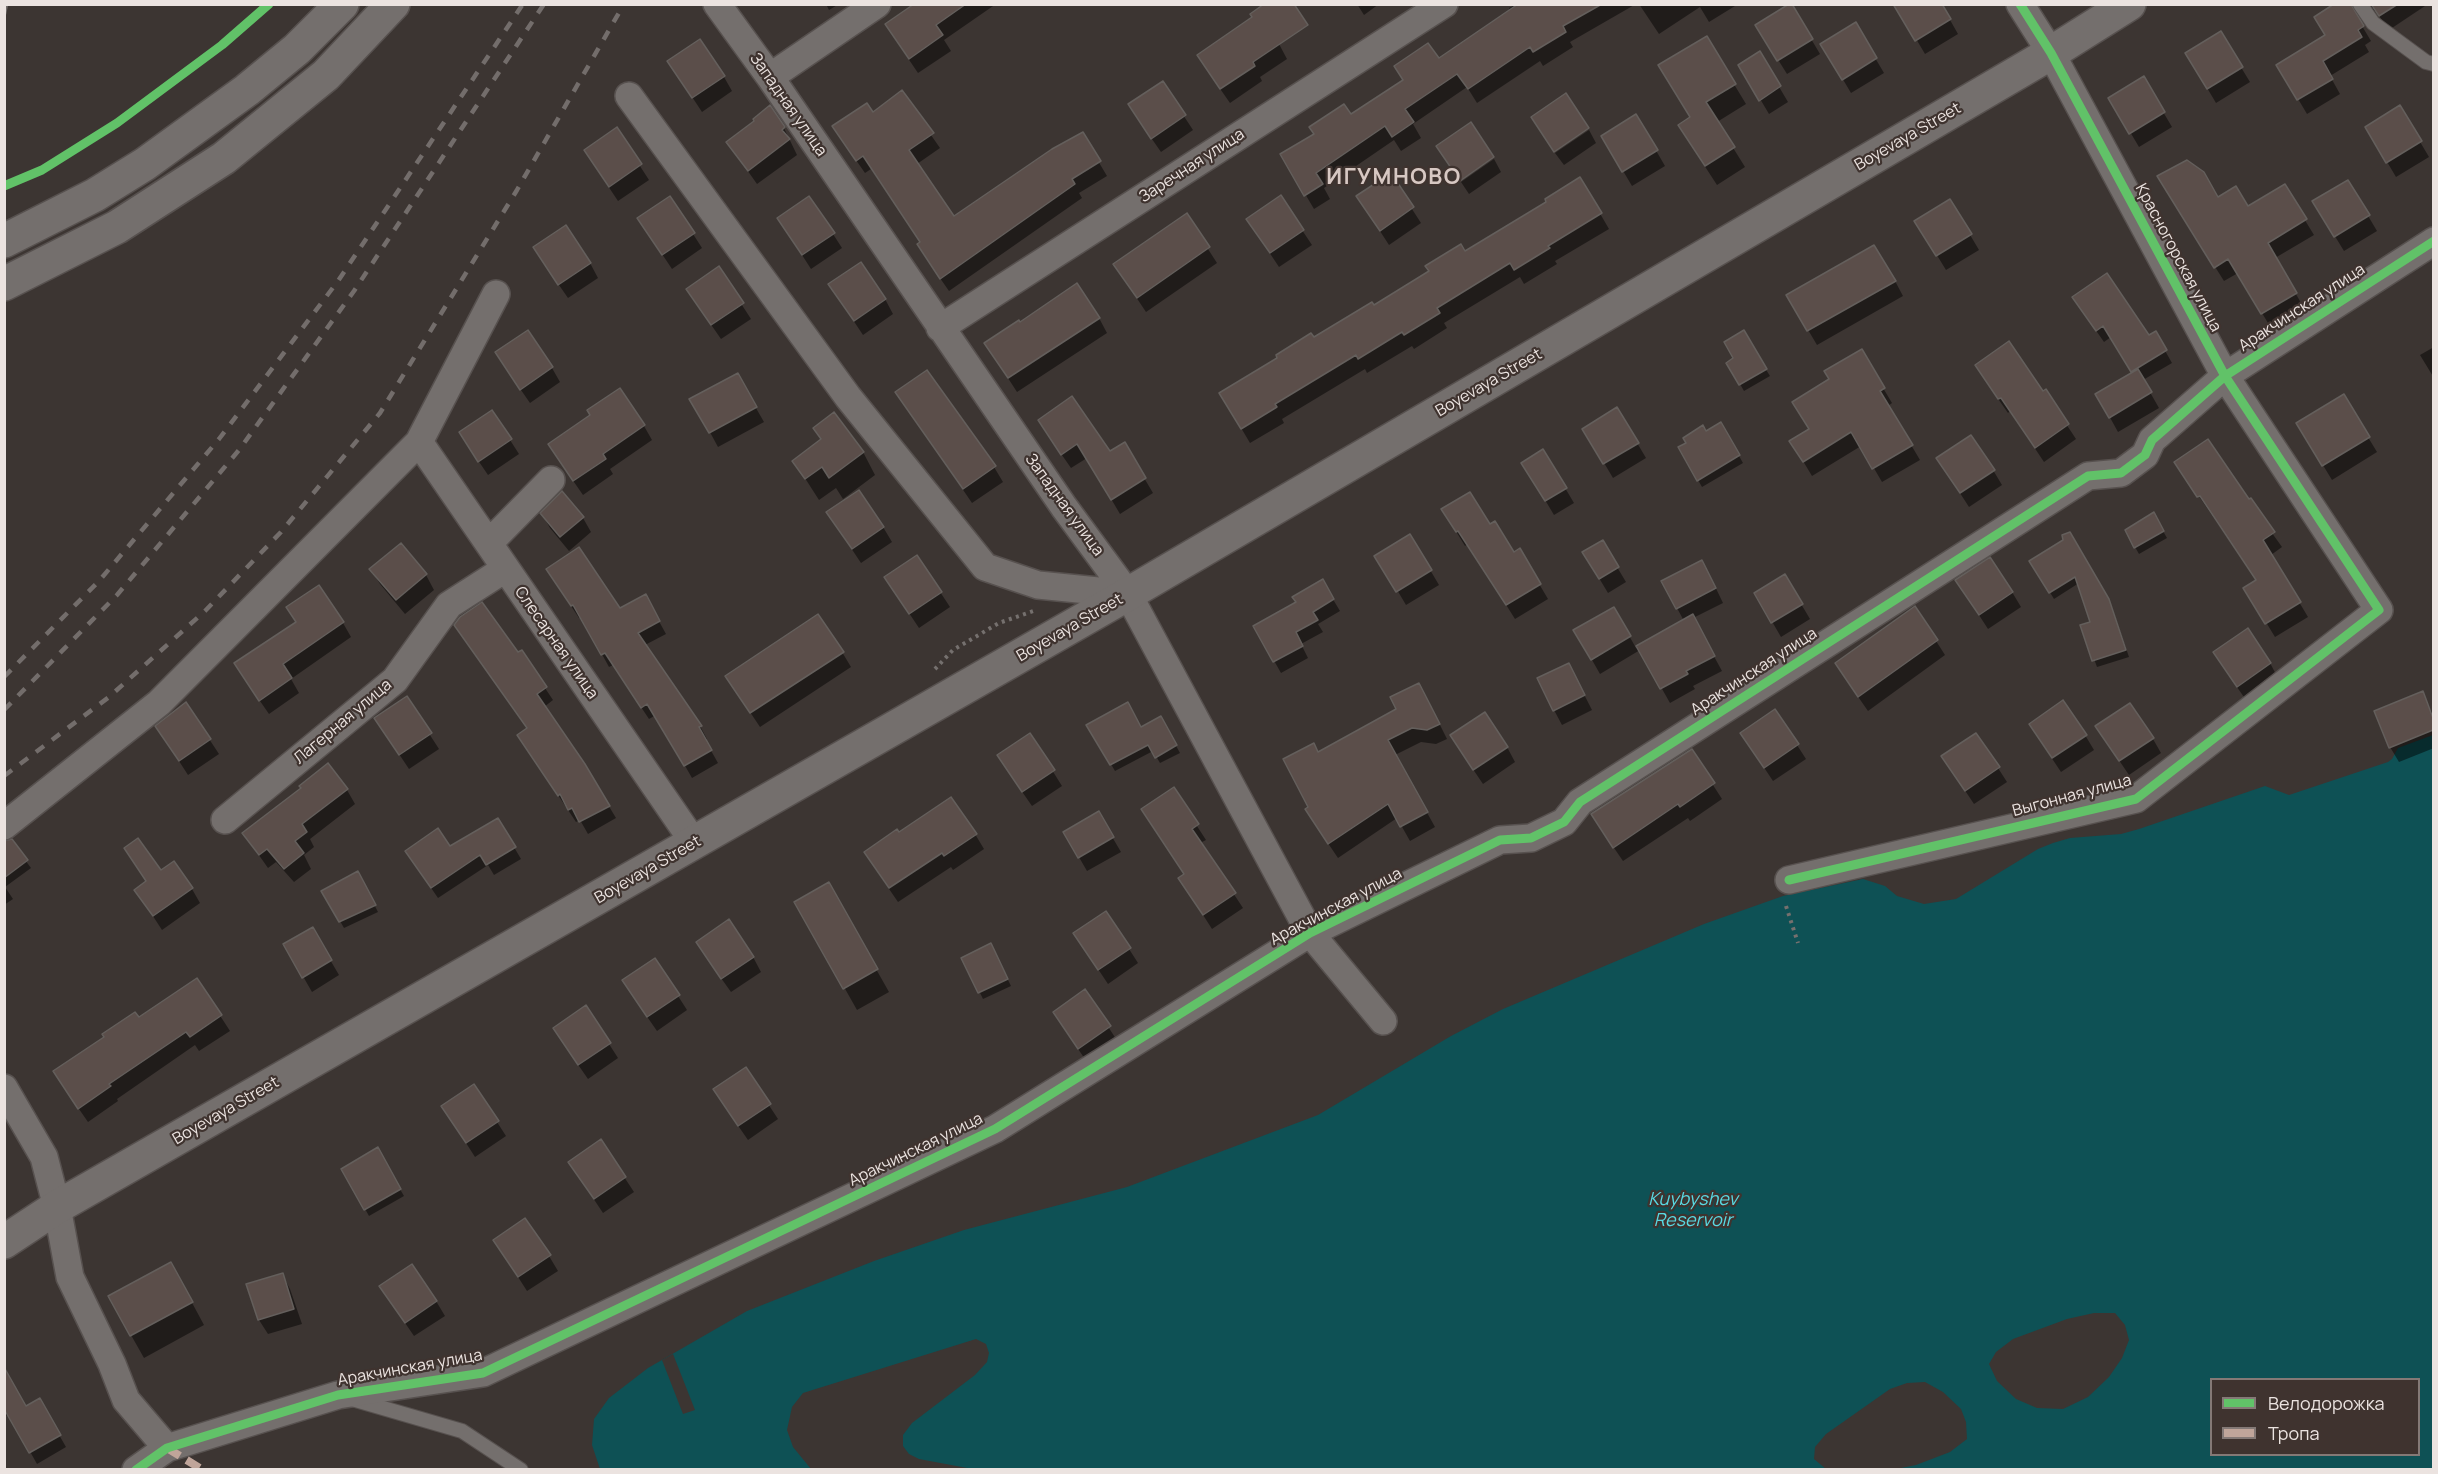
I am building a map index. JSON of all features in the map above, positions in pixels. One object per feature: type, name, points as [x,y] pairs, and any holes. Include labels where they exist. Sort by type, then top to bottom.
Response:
[{"type":"main road","points":[[4,241],[95,195],[154,158],[247,90],[297,49],[342,4]]},
{"type":"main road","points":[[4,284],[117,227],[224,158],[326,75],[393,4]]},
{"type":"main road","name":"Boyevaya Street","points":[[4,1242],[57,1208],[1128,594],[2051,53],[2129,4]]},
{"type":"street","name":"Западная улица","points":[[717,4],[770,77],[1064,507],[1128,594],[1310,933],[1383,1021]]},
{"type":"street","points":[[770,77],[877,4]]},
{"type":"street","name":"Заречная улица","points":[[940,328],[1444,4]]},
{"type":"street","name":"Красногорская улица","points":[[2020,4],[2051,53],[2225,376],[2379,610]]},
{"type":"street","points":[[629,96],[848,397],[985,567],[1038,585],[1128,594]]},
{"type":"street","name":"Аракчинская улица","points":[[135,1470],[167,1448],[338,1395],[483,1373],[995,1129],[1310,933],[1500,840],[1531,837],[1564,822],[1580,801],[2088,476],[2121,473],[2145,454],[2152,440],[2225,376],[2433,241]]},
{"type":"street","points":[[4,826],[159,703],[419,442],[496,294]]},
{"type":"street","name":"Слесарная улица","points":[[419,442],[695,844]]},
{"type":"street","points":[[489,543],[551,480]]},
{"type":"street","name":"Лагерная улица","points":[[225,820],[395,680],[449,605],[505,569]]},
{"type":"street","name":"Выгонная улица","points":[[1786,888],[2136,799],[2379,610]]},
{"type":"street","points":[[4,1088],[44,1157],[57,1208],[70,1277],[112,1364],[126,1400],[167,1448]]},
{"type":"lane","points":[[2360,4],[2373,23],[2426,62],[2433,64]]},
{"type":"lane","points":[[338,1395],[462,1431],[522,1470]]},
{"type":"path","points":[[4,186],[42,170],[117,123],[222,45],[269,4]]},
{"type":"path","points":[[1786,888],[1798,943]]},
{"type":"water","name":"Kuybyshev Reservoir","points":[[2433,735],[2433,1469],[1896,1469],[1916,1465],[1950,1452],[1967,1439],[1966,1422],[1961,1409],[1943,1392],[1925,1382],[1907,1383],[1890,1389],[1826,1434],[1815,1447],[1814,1459],[1826,1469],[978,1470],[919,1459],[909,1454],[903,1446],[903,1435],[912,1423],[975,1375],[987,1362],[989,1353],[986,1344],[976,1339],[803,1393],[792,1407],[787,1430],[793,1447],[811,1469],[600,1469],[592,1445],[594,1419],[609,1398],[648,1368],[747,1311],[874,1261],[964,1230],[1127,1187],[1318,1115],[1451,1036],[1503,1009],[1704,924],[1783,896],[1863,879],[1885,886],[1897,896],[1924,904],[1956,899],[2038,849],[2053,843],[2070,838],[2121,834],[2265,786],[2289,795],[2392,759],[2398,748]],"holes":[[[2094,1313],[2115,1313],[2125,1325],[2129,1340],[2122,1358],[2109,1377],[2088,1397],[2063,1409],[2037,1408],[2016,1399],[1997,1381],[1989,1364],[1996,1352],[2013,1339],[2067,1319]]]},
{"type":"pier","points":[[673,1354],[695,1410],[683,1414],[662,1360]]},
{"type":"building","points":[[914,4],[966,4],[936,25],[943,35],[909,59],[885,24]]},
{"type":"building","points":[[1264,4],[1294,4],[1308,25],[1253,62],[1255,66],[1220,89],[1197,55],[1252,17],[1250,14]]},
{"type":"building","points":[[1518,4],[1602,4],[1563,26],[1566,32],[1533,52],[1530,47],[1468,89],[1457,74],[1405,109],[1414,122],[1392,137],[1385,126],[1316,173],[1323,184],[1304,196],[1280,154],[1314,134],[1309,127],[1344,104],[1351,114],[1403,80],[1394,66],[1428,43],[1439,58]]},
{"type":"building","points":[[1792,4],[1813,39],[1777,61],[1755,25]]},
{"type":"building","points":[[1893,4],[1942,4],[1951,19],[1915,41]]},
{"type":"building","points":[[2334,4],[2351,4],[2364,26],[2358,30],[2362,37],[2323,61],[2333,79],[2297,100],[2276,65],[2325,35],[2314,17]]},
{"type":"building","points":[[2371,4],[2398,4],[2379,16]]},
{"type":"building","points":[[1856,22],[1877,58],[1842,80],[1820,44]]},
{"type":"building","points":[[2221,31],[2243,67],[2207,89],[2185,53]]},
{"type":"building","points":[[1707,36],[1736,84],[1706,102],[1735,147],[1705,166],[1678,125],[1690,117],[1658,65]]},
{"type":"building","points":[[700,39],[725,76],[692,98],[667,61]]},
{"type":"building","points":[[1760,51],[1781,86],[1759,101],[1738,65]]},
{"type":"building","points":[[2144,76],[2165,112],[2129,134],[2108,98]]},
{"type":"building","points":[[1163,81],[1186,115],[1151,139],[1128,104]]},
{"type":"building","points":[[902,90],[934,133],[909,150],[954,216],[1052,149],[1083,132],[1101,161],[1072,179],[1075,184],[940,279],[917,244],[920,242],[863,156],[856,161],[832,126],[867,103],[873,112]]},
{"type":"building","points":[[1566,93],[1589,128],[1554,152],[1531,117]]},
{"type":"building","points":[[770,105],[785,127],[782,130],[790,139],[748,171],[726,142],[754,121],[753,119]]},
{"type":"building","points":[[2400,105],[2422,141],[2386,163],[2365,127]]},
{"type":"building","points":[[1636,114],[1658,150],[1622,172],[1601,136]]},
{"type":"building","points":[[1471,122],[1494,157],[1460,181],[1436,146]]},
{"type":"building","points":[[617,127],[642,164],[609,187],[584,150]]},
{"type":"building","points":[[2187,160],[2204,172],[2218,197],[2236,186],[2248,206],[2285,184],[2307,219],[2268,243],[2297,293],[2261,314],[2228,259],[2214,268],[2157,176]]},
{"type":"building","points":[[1391,173],[1414,207],[1380,231],[1356,196]]},
{"type":"building","points":[[1580,177],[1602,213],[1514,270],[1510,263],[1437,308],[1440,313],[1404,335],[1402,332],[1358,359],[1356,355],[1275,404],[1277,407],[1241,429],[1219,393],[1277,358],[1276,355],[1311,333],[1314,337],[1372,302],[1374,305],[1429,271],[1425,266],[1461,244],[1465,251],[1546,202],[1545,199]]},
{"type":"building","points":[[2348,180],[2370,215],[2334,237],[2312,201]]},
{"type":"building","points":[[1281,195],[1304,230],[1270,253],[1246,219]]},
{"type":"building","points":[[670,196],[695,233],[662,255],[637,218]]},
{"type":"building","points":[[809,196],[835,233],[802,255],[777,218]]},
{"type":"building","points":[[1950,199],[1972,234],[1936,256],[1914,221]]},
{"type":"building","points":[[1187,213],[1210,247],[1137,298],[1113,264]]},
{"type":"building","points":[[566,225],[591,263],[558,285],[533,247]]},
{"type":"building","points":[[1874,245],[1896,281],[1807,331],[1786,295]]},
{"type":"building","points":[[861,262],[886,299],[854,321],[828,284]]},
{"type":"building","points":[[719,266],[744,303],[711,325],[686,289]]},
{"type":"building","points":[[2107,273],[2149,335],[2156,331],[2167,350],[2131,372],[2103,326],[2096,331],[2072,297]]},
{"type":"building","points":[[1077,283],[1100,318],[1008,378],[984,343],[1019,320],[1020,322]]},
{"type":"building","points":[[528,330],[553,367],[520,390],[495,352]]},
{"type":"building","points":[[1744,330],[1767,369],[1739,385],[1726,363],[1733,358],[1724,342]]},
{"type":"building","points":[[2009,341],[2043,391],[2046,389],[2069,424],[2035,448],[1975,365]]},
{"type":"building","points":[[1862,349],[1885,388],[1880,391],[1913,445],[1872,469],[1851,432],[1803,462],[1789,441],[1809,429],[1792,402],[1829,379],[1824,371]]},
{"type":"building","points":[[2138,369],[2152,392],[2109,418],[2095,394]]},
{"type":"building","points":[[927,370],[996,466],[963,489],[895,392]]},
{"type":"building","points":[[738,373],[757,407],[709,433],[689,399]]},
{"type":"building","points":[[620,388],[645,425],[603,454],[606,459],[573,481],[548,444],[590,415],[587,410]]},
{"type":"building","points":[[2344,394],[2370,437],[2322,466],[2296,423]]},
{"type":"building","points":[[1072,396],[1110,451],[1125,442],[1146,478],[1111,500],[1077,444],[1061,455],[1038,420]]},
{"type":"building","points":[[1617,407],[1639,443],[1603,464],[1582,429]]},
{"type":"building","points":[[492,410],[512,439],[478,462],[459,432]]},
{"type":"building","points":[[834,412],[864,452],[829,478],[822,467],[805,479],[792,461],[821,439],[813,428]]},
{"type":"building","points":[[1721,422],[1740,455],[1697,481],[1678,447],[1686,443],[1683,438],[1703,425],[1706,431]]},
{"type":"building","points":[[1971,435],[1995,470],[1960,493],[1936,458]]},
{"type":"building","points":[[2208,439],[2249,499],[2251,498],[2275,532],[2263,540],[2301,602],[2265,624],[2243,588],[2256,580],[2200,496],[2197,497],[2174,462]]},
{"type":"building","points":[[1543,449],[1567,488],[1545,501],[1521,463]]},
{"type":"building","points":[[859,490],[884,527],[852,549],[826,512]]},
{"type":"building","points":[[562,491],[584,517],[560,537],[540,513]]},
{"type":"building","points":[[1470,492],[1490,524],[1495,521],[1514,552],[1520,548],[1541,584],[1506,605],[1441,509]]},
{"type":"building","points":[[2154,512],[2164,531],[2134,548],[2125,530]]},
{"type":"building","points":[[2070,532],[2109,599],[2126,650],[2092,661],[2080,625],[2090,622],[2075,577],[2049,593],[2029,561],[2063,540],[2062,535]]},
{"type":"building","points":[[1410,534],[1432,570],[1396,592],[1374,556]]},
{"type":"building","points":[[1603,540],[1619,567],[1599,579],[1582,552]]},
{"type":"building","points":[[401,543],[427,574],[396,600],[369,569]]},
{"type":"building","points":[[579,547],[620,608],[646,594],[660,621],[638,633],[702,726],[699,727],[712,750],[684,766],[647,704],[641,708],[605,653],[601,655],[573,605],[571,606],[546,569]]},
{"type":"building","points":[[917,555],[942,592],[909,614],[884,577]]},
{"type":"building","points":[[1990,557],[2013,592],[1979,615],[1955,580]]},
{"type":"building","points":[[1702,560],[1716,588],[1676,609],[1661,581]]},
{"type":"building","points":[[1785,574],[1803,604],[1771,623],[1754,593]]},
{"type":"building","points":[[1323,579],[1334,599],[1313,612],[1318,620],[1296,632],[1303,646],[1273,662],[1253,626],[1296,602],[1292,597]]},
{"type":"building","points":[[319,585],[344,622],[283,664],[292,678],[259,701],[234,663],[296,622],[286,607]]},
{"type":"building","points":[[482,602],[518,652],[522,650],[547,687],[537,694],[585,764],[610,806],[579,822],[572,808],[568,810],[560,794],[558,796],[517,735],[527,728],[454,625],[460,617]]},
{"type":"building","points":[[1915,606],[1938,640],[1858,697],[1835,663]]},
{"type":"building","points":[[1614,607],[1631,636],[1591,660],[1573,630]]},
{"type":"building","points":[[818,614],[844,652],[750,713],[725,676]]},
{"type":"building","points":[[1693,614],[1715,656],[1686,671],[1688,674],[1660,689],[1636,646]]},
{"type":"building","points":[[2248,628],[2271,663],[2237,687],[2213,652]]},
{"type":"building","points":[[1569,663],[1585,695],[1553,711],[1537,678]]},
{"type":"building","points":[[1419,683],[1440,724],[1427,730],[1412,728],[1388,740],[1428,812],[1400,827],[1388,804],[1328,844],[1305,809],[1308,807],[1283,759],[1314,743],[1318,752],[1396,709],[1390,697]]},
{"type":"building","points":[[2423,691],[2433,718],[2433,730],[2389,748],[2374,711]]},
{"type":"building","points":[[407,696],[432,733],[399,755],[374,718]]},
{"type":"building","points":[[2063,700],[2087,735],[2052,758],[2029,724]]},
{"type":"building","points":[[186,702],[211,739],[179,761],[155,726]]},
{"type":"building","points":[[1128,702],[1141,727],[1161,716],[1177,745],[1155,758],[1148,745],[1110,765],[1086,725]]},
{"type":"building","points":[[2130,703],[2154,738],[2119,761],[2095,726]]},
{"type":"building","points":[[1775,709],[1799,744],[1764,768],[1740,733]]},
{"type":"building","points":[[1485,712],[1508,747],[1473,770],[1450,735]]},
{"type":"building","points":[[1030,733],[1055,770],[1022,792],[997,755]]},
{"type":"building","points":[[1976,733],[2000,767],[1965,791],[1941,756]]},
{"type":"building","points":[[1692,749],[1715,783],[1680,807],[1678,804],[1613,848],[1591,814]]},
{"type":"building","points":[[328,763],[348,789],[302,824],[307,832],[295,841],[304,853],[284,869],[267,849],[259,855],[242,833],[301,788],[299,786]]},
{"type":"building","points":[[1174,787],[1199,824],[1192,829],[1236,893],[1203,915],[1178,878],[1184,874],[1141,809]]},
{"type":"building","points":[[951,797],[977,834],[944,856],[942,853],[889,888],[864,852],[897,829],[899,832]]},
{"type":"building","points":[[1099,811],[1114,837],[1078,858],[1063,832]]},
{"type":"building","points":[[498,818],[516,847],[486,865],[480,855],[431,888],[405,851],[438,828],[450,846]]},
{"type":"building","points":[[138,838],[161,870],[174,861],[193,888],[153,916],[134,890],[146,881],[124,848]]},
{"type":"building","points":[[12,839],[28,860],[4,878],[4,841]]},
{"type":"building","points":[[358,871],[376,905],[339,922],[321,891]]},
{"type":"building","points":[[829,882],[878,969],[843,989],[794,902]]},
{"type":"building","points":[[1106,911],[1131,948],[1098,970],[1073,933]]},
{"type":"building","points":[[729,919],[754,957],[721,979],[696,942]]},
{"type":"building","points":[[313,927],[332,960],[302,978],[283,944]]},
{"type":"building","points":[[991,943],[1008,979],[978,993],[961,958]]},
{"type":"building","points":[[655,958],[680,995],[647,1017],[622,980]]},
{"type":"building","points":[[197,978],[222,1015],[190,1037],[186,1032],[109,1084],[111,1086],[78,1109],[53,1071],[104,1037],[102,1034],[135,1012],[139,1017]]},
{"type":"building","points":[[1085,989],[1111,1026],[1078,1049],[1053,1012]]},
{"type":"building","points":[[586,1005],[611,1043],[578,1065],[553,1028]]},
{"type":"building","points":[[746,1067],[771,1104],[738,1126],[713,1089]]},
{"type":"building","points":[[474,1084],[499,1121],[466,1143],[441,1106]]},
{"type":"building","points":[[601,1139],[626,1177],[594,1199],[568,1162]]},
{"type":"building","points":[[378,1147],[401,1189],[364,1210],[341,1169]]},
{"type":"building","points":[[525,1218],[551,1255],[518,1277],[493,1240]]},
{"type":"building","points":[[171,1262],[193,1302],[130,1336],[108,1296]]},
{"type":"building","points":[[412,1264],[437,1301],[405,1323],[379,1286]]},
{"type":"building","points":[[283,1273],[294,1309],[258,1320],[246,1284]]},
{"type":"building","points":[[4,1367],[26,1406],[40,1398],[61,1435],[29,1453],[4,1409]]},
{"type":"railway","points":[[4,14],[6,4]]},
{"type":"railway","points":[[4,677],[99,581],[219,439],[338,281],[523,4]]},
{"type":"railway","points":[[4,710],[117,595],[239,450],[354,291],[544,4]]},
{"type":"railway","points":[[4,776],[109,697],[205,611],[281,532],[380,413],[517,190],[624,4]]},
{"type":"marked path","points":[[167,1448],[203,1470]]},
{"type":"cycle path","points":[[4,186],[42,170],[117,123],[222,45],[269,4]]},
{"type":"cycle path","points":[[1789,880],[2136,799],[2379,610],[2225,376],[2051,53],[2020,4]]},
{"type":"cycle path","points":[[136,1470],[167,1448],[338,1395],[483,1373],[995,1129],[1310,933],[1500,840],[1531,838],[1564,822],[1580,802],[2088,476],[2121,473],[2145,455],[2152,440],[2225,376],[2434,241]]},
{"type":"district","name":"ИГУМНОВО","points":[[1394,178]]}]
